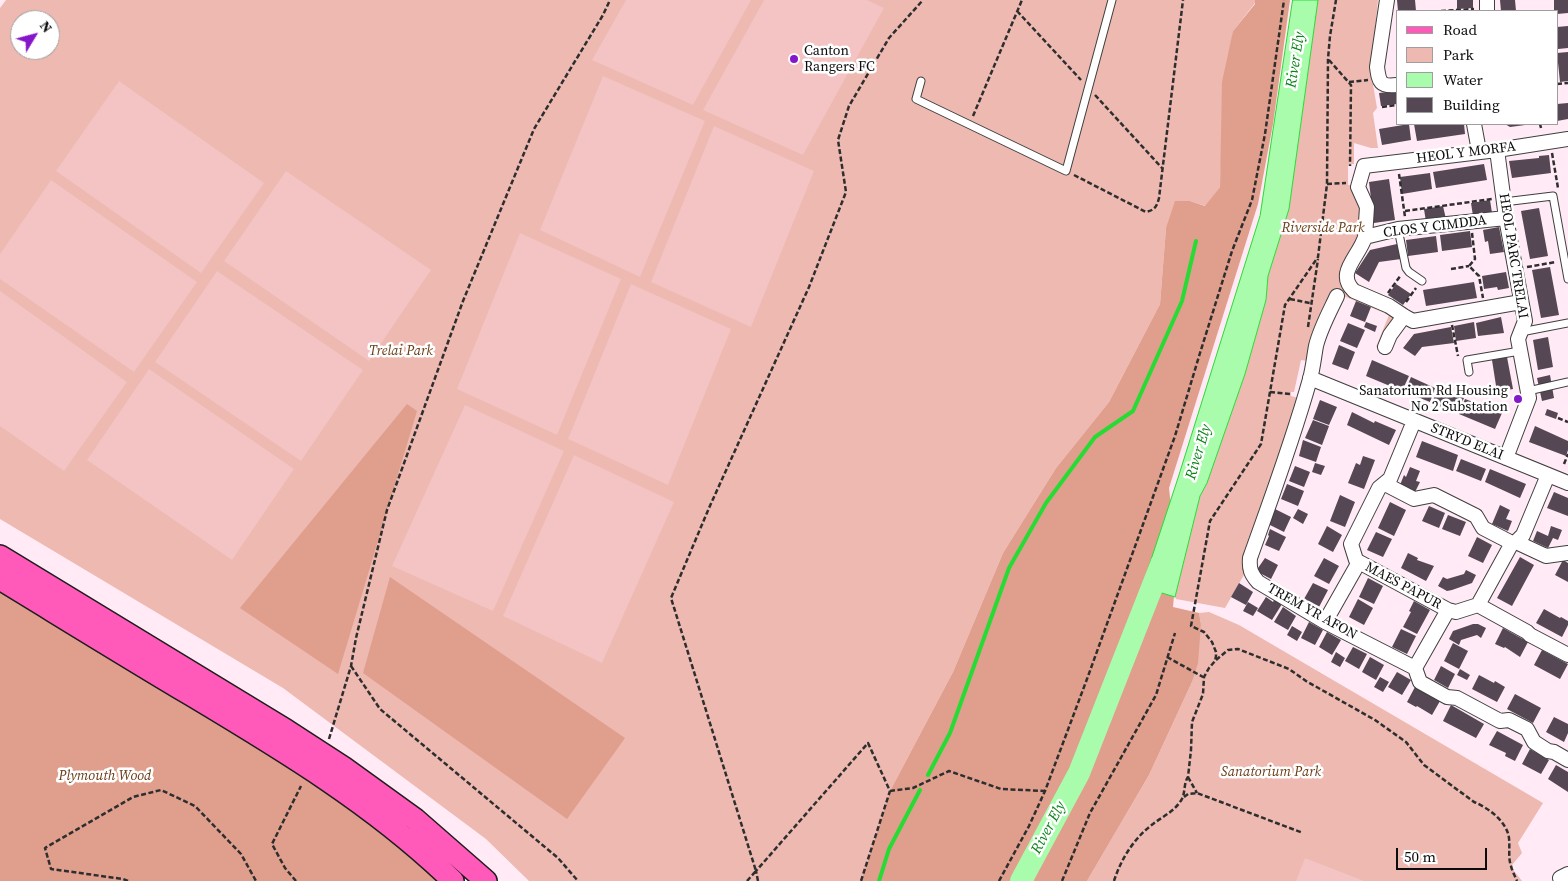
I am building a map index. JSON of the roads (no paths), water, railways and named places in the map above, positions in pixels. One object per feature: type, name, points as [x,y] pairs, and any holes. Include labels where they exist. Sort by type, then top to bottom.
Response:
[{"type":"main road","points":[[0,556],[286,730],[343,767],[415,819],[453,850],[486,881]]},
{"type":"main road","points":[[0,579],[273,744],[330,781],[395,831],[453,881]]},
{"type":"street","points":[[1386,0],[1377,67],[1378,75],[1384,85],[1396,85]]},
{"type":"street","points":[[1474,125],[1479,151]]},
{"type":"street","name":"HEOL Y MORFA","points":[[1364,166],[1497,150],[1568,139]]},
{"type":"street","name":"HEOL PARC TRELAI","points":[[1497,150],[1499,200],[1506,218],[1525,321],[1518,339],[1528,391]]},
{"type":"street","name":"CLOS Y CIMDDA","points":[[1364,166],[1358,187],[1367,207],[1365,237],[1362,246],[1346,271],[1350,287],[1354,291],[1382,302],[1413,321],[1521,302]]},
{"type":"street","name":"CLOS Y CIMDDA","points":[[1365,237],[1402,226],[1506,218]]},
{"type":"street","name":"TREM YR AFON","points":[[1337,296],[1316,346],[1310,378],[1280,474],[1250,558],[1249,570],[1258,582],[1326,622],[1415,668],[1420,682],[1446,697],[1457,698],[1500,721],[1509,720],[1527,729],[1534,742],[1568,760]]},
{"type":"street","points":[[1385,347],[1401,314]]},
{"type":"street","name":"STRYD ELAI","points":[[1310,378],[1568,483]]},
{"type":"street","points":[[1506,458],[1528,402],[1528,391]]},
{"type":"street","points":[[1326,622],[1359,562],[1356,560],[1351,544],[1379,488],[1390,479],[1414,421]]},
{"type":"street","points":[[1415,668],[1448,610],[1456,612],[1478,605],[1514,542],[1523,535],[1548,474]]},
{"type":"street","points":[[1385,484],[1414,499],[1434,495],[1476,516],[1483,528],[1546,556],[1568,553]]},
{"type":"street","name":"MAES PAPUR","points":[[1359,562],[1448,610]]},
{"type":"street","points":[[1478,605],[1568,655]]},
{"type":"lane","points":[[921,82],[916,99],[1066,172],[1112,0]]},
{"type":"lane","points":[[1499,200],[1553,196],[1568,279]]},
{"type":"lane","points":[[1402,226],[1406,268],[1408,272],[1422,281]]},
{"type":"lane","points":[[1521,332],[1568,323]]},
{"type":"lane","points":[[1469,372],[1467,360],[1520,351]]},
{"type":"lane","points":[[1528,391],[1568,382]]},
{"type":"water","points":[[1293,0],[1318,0],[1289,209],[1268,276],[1266,300],[1245,374],[1207,483],[1200,496],[1175,597],[1142,587],[1260,216]]},
{"type":"waterway","points":[[928,775],[950,733],[1009,568],[1046,503],[1095,437],[1133,411],[1182,301],[1196,241]]},
{"type":"waterway","name":"River Ely","points":[[1021,881],[1079,773],[1162,562]]},
{"type":"waterway","points":[[879,881],[889,849],[920,790]]},
{"type":"place","name":"Canton Rangers FC","points":[[794,59]]},
{"type":"place","name":"Sanatorium Rd Housing No 2 Substation","points":[[1518,399]]},
{"type":"park label","name":"Riverside Park","points":[[1323,228]]},
{"type":"park label","name":"Trelai Park","points":[[401,351]]},
{"type":"park label","name":"Sanatorium Park","points":[[1271,772]]},
{"type":"park label","name":"Plymouth Wood","points":[[105,776]]}]
